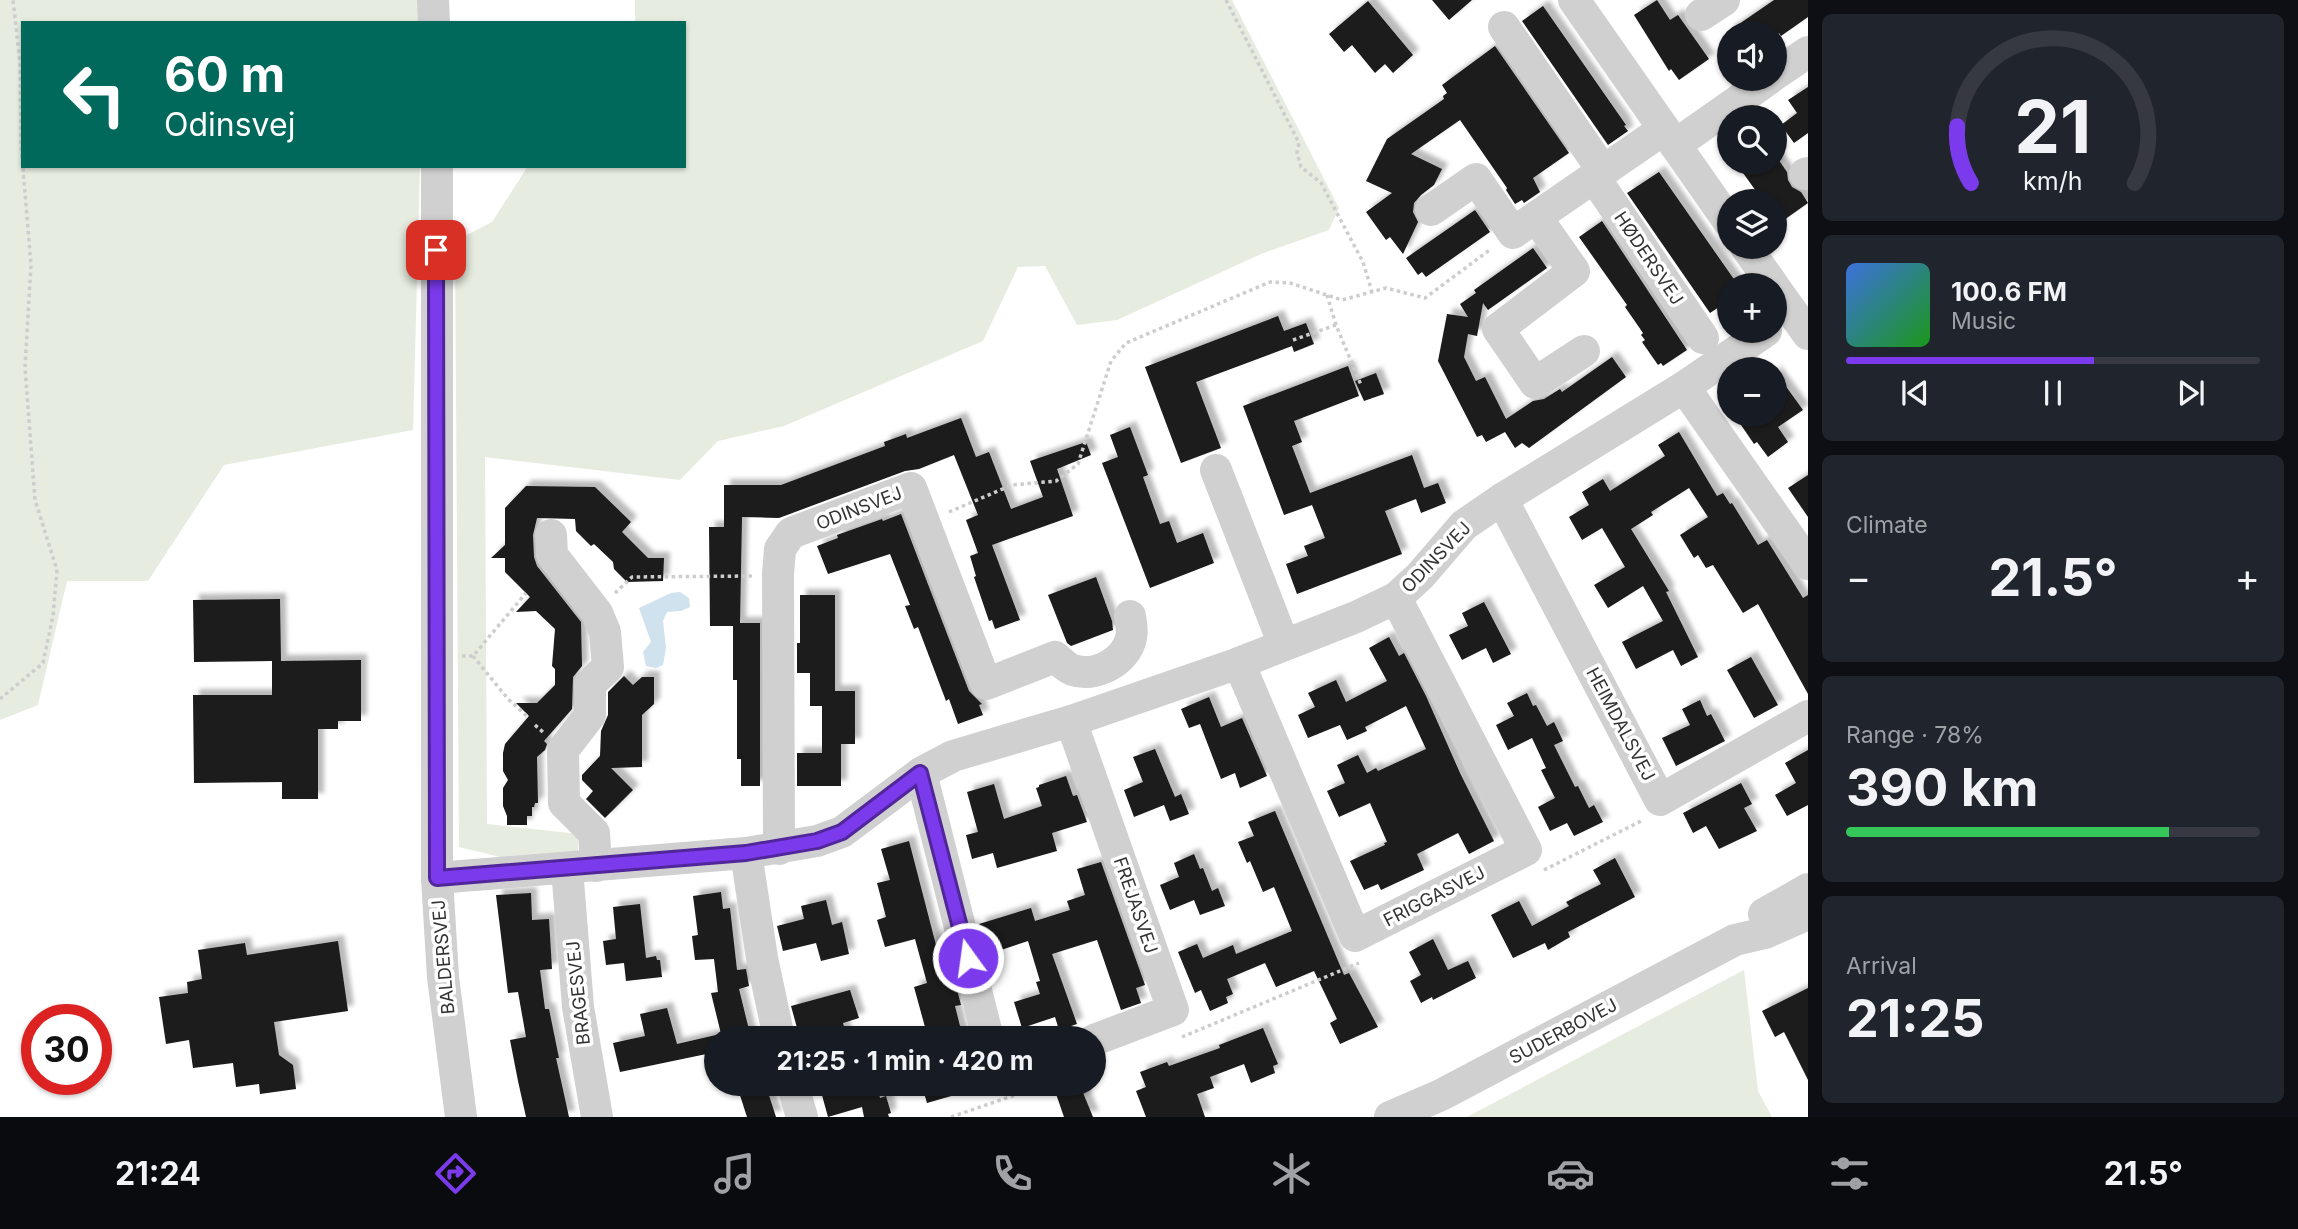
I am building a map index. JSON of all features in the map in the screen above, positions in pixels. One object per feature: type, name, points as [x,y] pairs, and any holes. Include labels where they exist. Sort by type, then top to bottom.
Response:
[{"type":"street","points":[[433,0],[434,21]]},
{"type":"street","points":[[1574,0],[1717,205]]},
{"type":"street","name":"HØDERSVEJ","points":[[1504,27],[1703,338]]},
{"type":"street","points":[[1787,66],[1808,52]]},
{"type":"street","points":[[1524,225],[1598,174],[1670,137],[1749,91]]},
{"type":"street","name":"BALDERSVEJ","points":[[437,168],[437,878],[443,977],[461,1117]]},
{"type":"street","points":[[1431,210],[1476,179],[1574,271],[1498,329],[1535,383],[1584,352]]},
{"type":"street","name":"ODINSVEJ","points":[[437,878],[746,853],[817,841],[842,832],[920,773],[953,756],[1071,721],[1239,663],[1356,617],[1396,598],[1420,576],[1464,524],[1684,387],[1748,343]]},
{"type":"street","points":[[1684,387],[1808,564]]},
{"type":"street","points":[[1216,470],[1284,645]]},
{"type":"street","name":"ODINSVEJ","points":[[779,849],[778,574],[780,549],[791,533],[911,488],[986,684],[1055,657],[1070,669],[1085,673],[1101,669]]},
{"type":"street","name":"HEIMDALSVEJ","points":[[1502,499],[1660,800],[1808,716]]},
{"type":"street","points":[[551,535],[552,555],[597,613],[605,632],[608,667],[590,684],[590,715],[563,750],[564,803],[594,833],[581,867]]},
{"type":"street","name":"FRIGGASVEJ","points":[[1239,663],[1355,936],[1526,850],[1396,598]]},
{"type":"street","points":[[1115,706],[1101,669],[1115,662],[1128,648],[1132,635],[1130,616]]},
{"type":"street","name":"FREJASVEJ","points":[[1071,721],[1173,1010],[1106,1035]]},
{"type":"street","points":[[920,773],[985,1026]]},
{"type":"street","points":[[746,853],[762,958],[776,1026]]},
{"type":"street","name":"BRAGESVEJ","points":[[581,867],[578,1007],[597,1117]]},
{"type":"street","name":"SUDERBOVEJ","points":[[1735,940],[1758,918],[1808,889]]},
{"type":"street","name":"SUDERBOVEJ","points":[[1390,1117],[1441,1095],[1735,940],[1765,933],[1808,914]]},
{"type":"street","points":[[796,1096],[802,1117]]},
{"type":"path","points":[[13,0],[20,63],[21,145]]},
{"type":"path","points":[[1226,0],[1299,143],[1297,153],[1301,167],[1321,183],[1363,262],[1372,292]]},
{"type":"path","points":[[0,699],[43,663],[53,615],[57,570],[34,500],[25,367],[31,265],[23,168]]},
{"type":"path","points":[[925,522],[1012,485],[1056,481],[1077,464],[1111,360],[1126,343],[1270,282],[1290,283],[1342,300],[1386,288],[1425,298],[1524,225]]},
{"type":"path","points":[[1327,295],[1336,325],[1361,385]]},
{"type":"path","points":[[1293,340],[1336,325]]},
{"type":"path","points":[[597,613],[632,577],[744,577],[778,574]]},
{"type":"path","points":[[435,656],[473,656],[526,593]]},
{"type":"path","points":[[473,656],[508,699],[528,718]]},
{"type":"path","points":[[951,1117],[1013,1096]]},
{"type":"shaded area","points":[[0,0],[418,0],[419,21],[21,21],[21,168],[420,168],[413,430],[224,465],[148,581],[67,581],[38,705],[0,720]]},
{"type":"shaded area","points":[[635,0],[1232,0],[1339,208],[1329,230],[1261,254],[1117,320],[1077,325],[1045,266],[1018,267],[983,341],[784,426],[718,441],[680,480],[485,457],[487,824],[578,834],[578,851],[521,862],[459,847],[455,241],[492,222],[527,168],[686,168],[686,21],[635,21]]},
{"type":"shaded area","points":[[1744,970],[1758,1091],[1772,1117],[1467,1117]]},
{"type":"water","points":[[680,592],[689,598],[690,607],[667,612],[663,621],[666,648],[663,665],[656,668],[646,666],[643,652],[651,642],[639,608],[671,593]]},
{"type":"building","points":[[1432,0],[1472,0],[1449,20]]},
{"type":"building","points":[[1657,0],[1670,20],[1678,15],[1709,59],[1679,80],[1671,69],[1669,71],[1634,15]]},
{"type":"building","points":[[1774,0],[1808,0],[1808,17],[1787,32],[1787,21],[1743,21]]},
{"type":"building","points":[[1368,1],[1413,55],[1393,73],[1385,64],[1375,73],[1352,45],[1344,52],[1329,34]]},
{"type":"building","points":[[1543,6],[1626,125],[1624,126],[1628,131],[1608,145],[1522,21]]},
{"type":"building","points":[[1495,46],[1569,153],[1533,178],[1540,192],[1524,203],[1522,200],[1515,204],[1460,120],[1411,154],[1442,169],[1434,185],[1414,203],[1413,212],[1418,222],[1403,254],[1390,237],[1386,240],[1366,212],[1392,193],[1366,181],[1387,139],[1444,99],[1443,96],[1447,93],[1442,85]]},
{"type":"building","points":[[1808,87],[1808,133],[1794,143],[1787,133],[1787,120],[1797,113],[1788,100]]},
{"type":"building","points":[[1659,172],[1717,255],[1717,259],[1730,273],[1717,273],[1717,308],[1710,313],[1627,193]]},
{"type":"building","points":[[1787,172],[1792,187],[1801,192],[1808,203],[1787,218],[1787,189],[1754,189],[1745,175],[1787,175]]},
{"type":"building","points":[[1475,210],[1490,232],[1426,277],[1422,272],[1418,275],[1406,258]]},
{"type":"building","points":[[1602,221],[1687,350],[1663,366],[1661,363],[1658,365],[1642,342],[1645,340],[1641,335],[1643,333],[1625,307],[1627,305],[1579,237]]},
{"type":"building","points":[[1533,248],[1547,268],[1488,310],[1483,303],[1477,336],[1468,334],[1464,357],[1476,381],[1485,377],[1506,419],[1533,401],[1544,399],[1560,389],[1562,392],[1612,357],[1626,377],[1529,448],[1522,443],[1515,448],[1505,432],[1486,442],[1482,435],[1477,437],[1438,361],[1447,314],[1468,317],[1460,304],[1476,293],[1474,290]]},
{"type":"building","points":[[1278,316],[1284,331],[1306,323],[1314,344],[1294,352],[1292,346],[1196,382],[1221,448],[1181,463],[1145,367]]},
{"type":"building","points":[[1348,366],[1359,396],[1294,421],[1302,442],[1292,446],[1310,493],[1412,455],[1424,488],[1438,483],[1446,503],[1421,513],[1416,499],[1385,511],[1402,554],[1297,594],[1286,564],[1308,556],[1304,546],[1325,538],[1312,505],[1284,515],[1243,406]]},
{"type":"building","points":[[1376,373],[1384,394],[1364,401],[1355,381]]},
{"type":"building","points":[[1787,388],[1803,410],[1787,421]]},
{"type":"building","points":[[961,418],[976,457],[989,452],[1011,509],[1043,497],[1030,461],[1086,442],[1091,455],[1057,469],[1073,516],[992,545],[1020,620],[995,629],[992,620],[989,621],[974,577],[976,576],[970,556],[978,553],[966,520],[978,515],[954,455],[779,518],[742,517],[740,623],[760,623],[760,786],[741,786],[741,759],[737,759],[737,680],[733,680],[733,626],[710,626],[709,527],[724,527],[724,485],[781,485],[885,446],[884,442],[906,434],[907,438]]},
{"type":"building","points":[[1130,427],[1148,475],[1143,477],[1160,524],[1169,521],[1177,543],[1203,533],[1214,563],[1150,588],[1102,463],[1118,457],[1110,435]]},
{"type":"building","points":[[1742,427],[1778,427],[1788,442],[1768,457],[1757,442],[1754,444]]},
{"type":"building","points":[[1679,432],[1717,496],[1723,493],[1730,504],[1732,503],[1758,545],[1767,540],[1803,598],[1808,595],[1808,694],[1758,604],[1743,613],[1713,565],[1706,568],[1698,555],[1694,558],[1680,535],[1708,517],[1689,488],[1651,512],[1653,515],[1631,529],[1669,591],[1666,592],[1698,657],[1681,666],[1673,650],[1636,669],[1622,642],[1663,621],[1643,586],[1608,608],[1594,585],[1625,567],[1602,528],[1582,540],[1569,517],[1589,505],[1582,492],[1603,479],[1610,491],[1665,456],[1658,445]]},
{"type":"building","points":[[1808,475],[1808,517],[1788,488]]},
{"type":"building","points":[[526,486],[595,487],[631,522],[622,532],[648,558],[664,558],[663,581],[627,582],[614,569],[613,562],[576,531],[575,519],[537,518],[533,535],[534,557],[537,566],[581,622],[582,666],[573,677],[572,709],[544,741],[547,744],[545,750],[537,757],[538,803],[532,807],[532,816],[527,816],[527,825],[507,825],[503,788],[508,780],[503,771],[503,753],[505,744],[529,716],[516,703],[537,703],[555,685],[555,669],[552,666],[555,629],[536,611],[516,612],[530,597],[505,572],[505,558],[491,558],[505,545],[505,508]]},
{"type":"building","points":[[901,514],[969,691],[982,704],[979,705],[983,715],[958,724],[949,699],[946,701],[918,627],[914,629],[905,606],[910,605],[890,554],[828,574],[817,546],[838,538],[837,535]]},
{"type":"building","points":[[1096,577],[1113,630],[1071,646],[1067,643],[1048,595]]},
{"type":"building","points":[[800,595],[835,595],[835,691],[855,691],[855,744],[841,744],[841,786],[797,786],[797,753],[822,753],[822,706],[810,706],[810,673],[797,673]]},
{"type":"building","points":[[280,599],[281,661],[361,660],[361,721],[338,721],[338,729],[318,729],[318,799],[282,799],[282,782],[194,783],[193,695],[272,695],[272,661],[194,662],[193,600]]},
{"type":"building","points":[[1484,602],[1511,654],[1493,663],[1486,648],[1462,660],[1449,635],[1468,626],[1462,613]]},
{"type":"building","points":[[1389,637],[1399,656],[1404,653],[1494,841],[1469,854],[1458,833],[1417,854],[1424,870],[1381,890],[1378,884],[1364,890],[1350,861],[1387,842],[1370,803],[1339,817],[1327,791],[1345,783],[1337,765],[1358,755],[1367,773],[1376,768],[1378,771],[1426,749],[1406,706],[1365,727],[1367,731],[1347,740],[1340,725],[1308,738],[1298,715],[1315,707],[1308,693],[1336,680],[1346,702],[1387,681],[1369,648]]},
{"type":"building","points":[[1751,657],[1778,705],[1754,718],[1727,670]]},
{"type":"building","points":[[624,676],[633,685],[642,677],[654,677],[654,704],[642,715],[642,767],[611,768],[633,790],[605,818],[586,799],[593,791],[582,780],[582,775],[600,756],[601,731],[608,715],[608,692]]},
{"type":"building","points":[[1527,693],[1547,726],[1554,722],[1563,741],[1554,745],[1575,787],[1578,786],[1589,808],[1594,805],[1603,822],[1574,836],[1567,823],[1550,831],[1538,807],[1555,798],[1541,770],[1546,768],[1532,738],[1508,750],[1496,725],[1514,716],[1507,703]]},
{"type":"building","points":[[1209,697],[1221,727],[1242,718],[1267,776],[1240,788],[1235,773],[1221,779],[1200,724],[1189,728],[1181,709]]},
{"type":"building","points":[[1700,700],[1707,716],[1711,714],[1725,741],[1676,766],[1662,738],[1690,725],[1682,709]]},
{"type":"building","points":[[1155,749],[1175,797],[1181,794],[1189,814],[1170,821],[1164,805],[1134,817],[1124,790],[1143,782],[1133,757]]},
{"type":"building","points":[[1808,750],[1808,805],[1787,816],[1775,795],[1796,783],[1785,763]]},
{"type":"building","points":[[1066,776],[1073,796],[1077,795],[1087,822],[1052,833],[1057,851],[997,868],[993,853],[972,859],[966,835],[978,832],[967,792],[994,784],[1004,819],[1042,806],[1036,788]]},
{"type":"building","points":[[1741,783],[1752,804],[1744,808],[1757,831],[1719,849],[1706,826],[1693,833],[1683,813]]},
{"type":"building","points":[[1275,811],[1344,975],[1349,973],[1378,1027],[1340,1044],[1330,1023],[1337,1019],[1314,971],[1276,987],[1265,963],[1227,979],[1233,994],[1226,997],[1228,1003],[1210,1011],[1201,990],[1195,993],[1178,952],[1197,944],[1203,958],[1233,945],[1236,954],[1292,931],[1274,887],[1263,892],[1250,861],[1247,863],[1238,842],[1254,836],[1248,822]]},
{"type":"building","points":[[909,841],[937,949],[946,947],[961,1005],[955,1006],[960,1026],[925,1026],[914,987],[927,983],[915,939],[885,947],[877,920],[886,917],[877,883],[890,880],[881,849]]},
{"type":"building","points":[[1194,854],[1212,891],[1218,888],[1225,906],[1200,915],[1194,900],[1170,910],[1160,885],[1179,877],[1174,863]]},
{"type":"building","points":[[1615,858],[1635,897],[1568,932],[1570,937],[1548,950],[1545,943],[1513,958],[1491,915],[1519,901],[1532,926],[1569,906],[1566,902],[1601,884],[1593,870]]},
{"type":"building","points":[[1101,862],[1145,985],[1136,988],[1141,1003],[1121,1010],[1097,940],[1052,954],[1077,1024],[1058,1026],[1055,1017],[1021,1026],[1014,1002],[1040,994],[1036,982],[1040,981],[1028,941],[989,954],[979,924],[1031,908],[1035,921],[1070,910],[1067,901],[1085,895],[1077,869]]},
{"type":"building","points":[[721,892],[723,909],[730,908],[737,970],[746,969],[749,986],[739,989],[748,1026],[719,1026],[711,993],[718,992],[714,959],[695,960],[692,936],[698,935],[693,896]]},
{"type":"building","points":[[531,893],[532,920],[549,919],[552,969],[540,970],[545,1009],[549,1009],[569,1117],[526,1117],[510,1040],[526,1037],[518,992],[508,993],[496,895]]},
{"type":"building","points":[[826,900],[832,925],[842,922],[849,954],[821,961],[816,943],[783,951],[777,926],[804,919],[801,906]]},
{"type":"building","points":[[640,904],[646,958],[656,956],[657,960],[660,960],[662,977],[626,981],[624,963],[606,965],[603,941],[616,939],[613,907]]},
{"type":"building","points":[[1433,939],[1448,970],[1468,961],[1476,978],[1433,1000],[1432,997],[1421,1003],[1410,981],[1421,975],[1409,952]]},
{"type":"building","points":[[338,941],[348,1011],[274,1022],[279,1055],[293,1065],[296,1089],[260,1094],[259,1084],[236,1087],[233,1063],[193,1068],[189,1040],[166,1044],[159,997],[188,993],[187,982],[202,979],[198,950],[245,943],[247,955]]},
{"type":"building","points":[[1808,988],[1808,1080],[1784,1032],[1775,1037],[1762,1011]]},
{"type":"building","points":[[850,990],[859,1018],[843,1023],[844,1026],[797,1026],[791,1006]]},
{"type":"building","points":[[667,1008],[677,1044],[704,1038],[704,1054],[620,1072],[613,1043],[645,1036],[640,1014]]},
{"type":"building","points":[[1263,1028],[1278,1064],[1273,1066],[1275,1073],[1251,1083],[1244,1064],[1210,1077],[1214,1088],[1197,1094],[1205,1117],[1146,1117],[1136,1091],[1146,1087],[1140,1072],[1167,1062],[1169,1066],[1220,1048],[1219,1045]]},
{"type":"building","points":[[740,1096],[769,1096],[776,1117],[747,1117]]},
{"type":"building","points":[[822,1096],[886,1096],[891,1113],[888,1114],[889,1117],[864,1117],[862,1107],[828,1117]]},
{"type":"building","points":[[925,1096],[951,1096],[927,1103]]},
{"type":"building","points":[[1057,1096],[1084,1096],[1093,1117],[1064,1117]]},
{"type":"route","points":[[436,250],[437,878],[746,853],[817,841],[842,832],[920,773],[968,958]]}]
